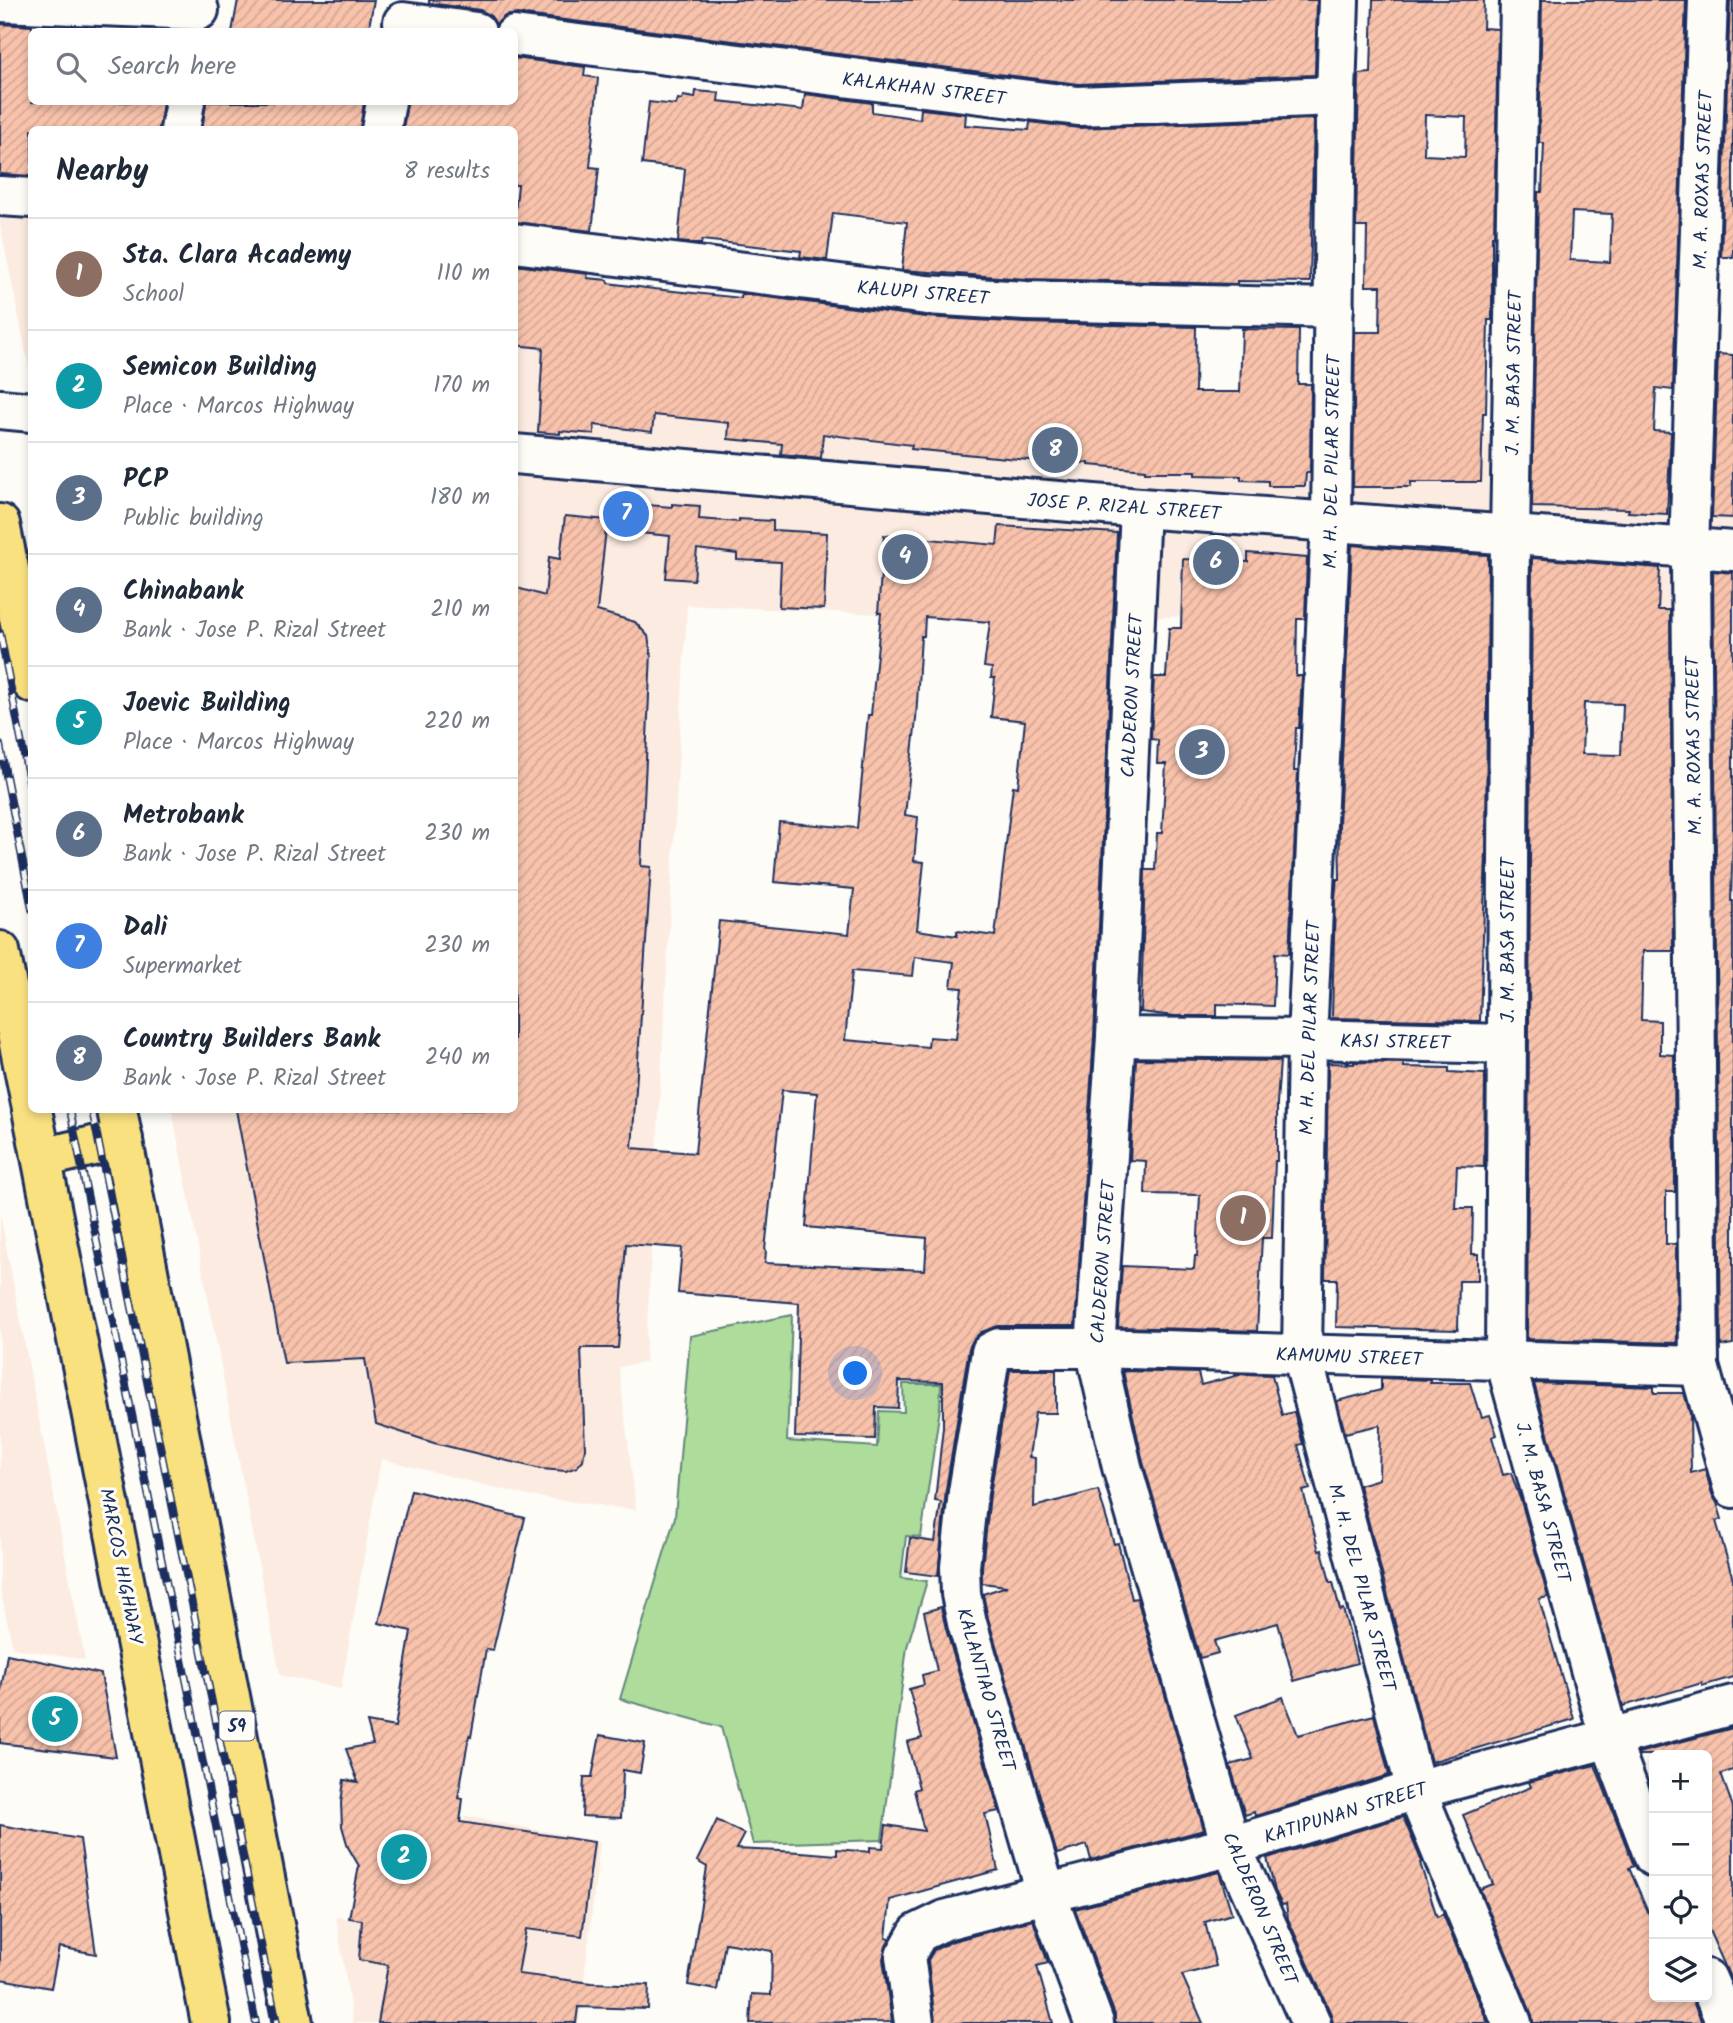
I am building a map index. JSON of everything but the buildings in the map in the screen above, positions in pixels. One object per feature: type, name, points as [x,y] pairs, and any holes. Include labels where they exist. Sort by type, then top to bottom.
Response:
[{"type":"main road","points":[[0,524],[28,663]]},
{"type":"main road","name":"MARCOS HIGHWAY","points":[[0,951],[28,1089]]},
{"type":"main road","name":"MARCOS HIGHWAY","points":[[33,1113],[211,2023]]},
{"type":"main road","points":[[42,1158],[120,1124]]},
{"type":"main road","name":"59","points":[[120,1124],[293,2023]]},
{"type":"street","name":"M. H. DEL PILAR STREET","points":[[1339,0],[1331,522],[1307,1039],[1302,1354],[1416,1790],[1512,2023]]},
{"type":"street","name":"J. M. BASA STREET","points":[[1520,0],[1510,535],[1505,1360],[1609,1737],[1649,1844]]},
{"type":"street","name":"M. A. ROXAS STREET","points":[[1708,0],[1689,548],[1699,1366],[1733,1489]]},
{"type":"street","points":[[0,2],[198,14]]},
{"type":"street","points":[[403,18],[455,28]]},
{"type":"street","name":"KALAKHAN STREET","points":[[518,36],[1078,106],[1336,96]]},
{"type":"street","points":[[181,126],[184,105]]},
{"type":"street","points":[[381,126],[385,105]]},
{"type":"street","points":[[0,196],[28,198]]},
{"type":"street","name":"KALUPI STREET","points":[[518,244],[927,295],[1026,301],[1334,308]]},
{"type":"street","points":[[0,409],[28,412]]},
{"type":"street","name":"JOSE P. RIZAL STREET","points":[[518,454],[1140,508],[1733,551]]},
{"type":"street","name":"CALDERON STREET","points":[[1140,508],[1116,1037],[1095,1348],[1122,1467],[1231,1846],[1311,2023]]},
{"type":"street","name":"KASI STREET","points":[[1116,1037],[1506,1044]]},
{"type":"street","name":"KAMUMU STREET","points":[[999,1348],[1095,1348],[1699,1366]]},
{"type":"street","name":"KALANTIAO STREET","points":[[999,1348],[991,1352],[988,1362],[968,1492],[960,1567],[961,1594],[967,1623],[1046,1893],[1094,2023]]},
{"type":"street","name":"KATIPUNAN STREET","points":[[914,2023],[905,1956],[918,1933],[945,1920],[1231,1846],[1416,1790],[1733,1705]]},
{"type":"street","points":[[1712,1991],[1726,2023]]},
{"type":"shaded area","points":[[0,206],[28,208],[28,362],[0,224]]},
{"type":"shaded area","points":[[518,340],[1306,423],[1338,435],[1484,436],[1490,429],[1579,433],[1619,460],[1674,463],[1701,471],[1733,473],[1733,642],[1679,639],[1678,625],[1490,627],[1489,619],[1343,614],[1160,617],[1136,626],[687,605],[645,1362],[619,1367],[636,1510],[529,1496],[381,1459],[341,1689],[280,1675],[173,1113],[518,1113]]},
{"type":"shaded area","points":[[0,1214],[85,1660],[13,1648],[0,1588]]},
{"type":"shaded area","points":[[465,1816],[600,1842],[579,2023],[353,2023],[336,1917],[449,1935]]},
{"type":"green space","points":[[792,1315],[787,1441],[877,1447],[879,1411],[904,1412],[903,1384],[941,1384],[940,1408],[921,1537],[906,1536],[901,1578],[927,1581],[907,1647],[882,1840],[753,1844],[721,1727],[620,1699],[675,1517],[690,1336]]},
{"type":"railway","points":[[0,633],[28,776]]},
{"type":"railway","points":[[0,745],[28,888]]},
{"type":"railway","points":[[71,1113],[256,2023]]},
{"type":"railway","points":[[93,1113],[277,2023]]},
{"type":"place","name":"Country Builders Bank","points":[[1055,450]]},
{"type":"place","name":"Dali","points":[[626,514]]},
{"type":"place","name":"Chinabank","points":[[905,557]]},
{"type":"place","name":"Metrobank","points":[[1216,562]]},
{"type":"place","name":"PCP","points":[[1202,752]]},
{"type":"place","name":"Sta. Clara Academy","points":[[1243,1218]]},
{"type":"place","name":"Joevic Building","points":[[55,1719]]},
{"type":"place","name":"Semicon Building","points":[[404,1857]]}]
